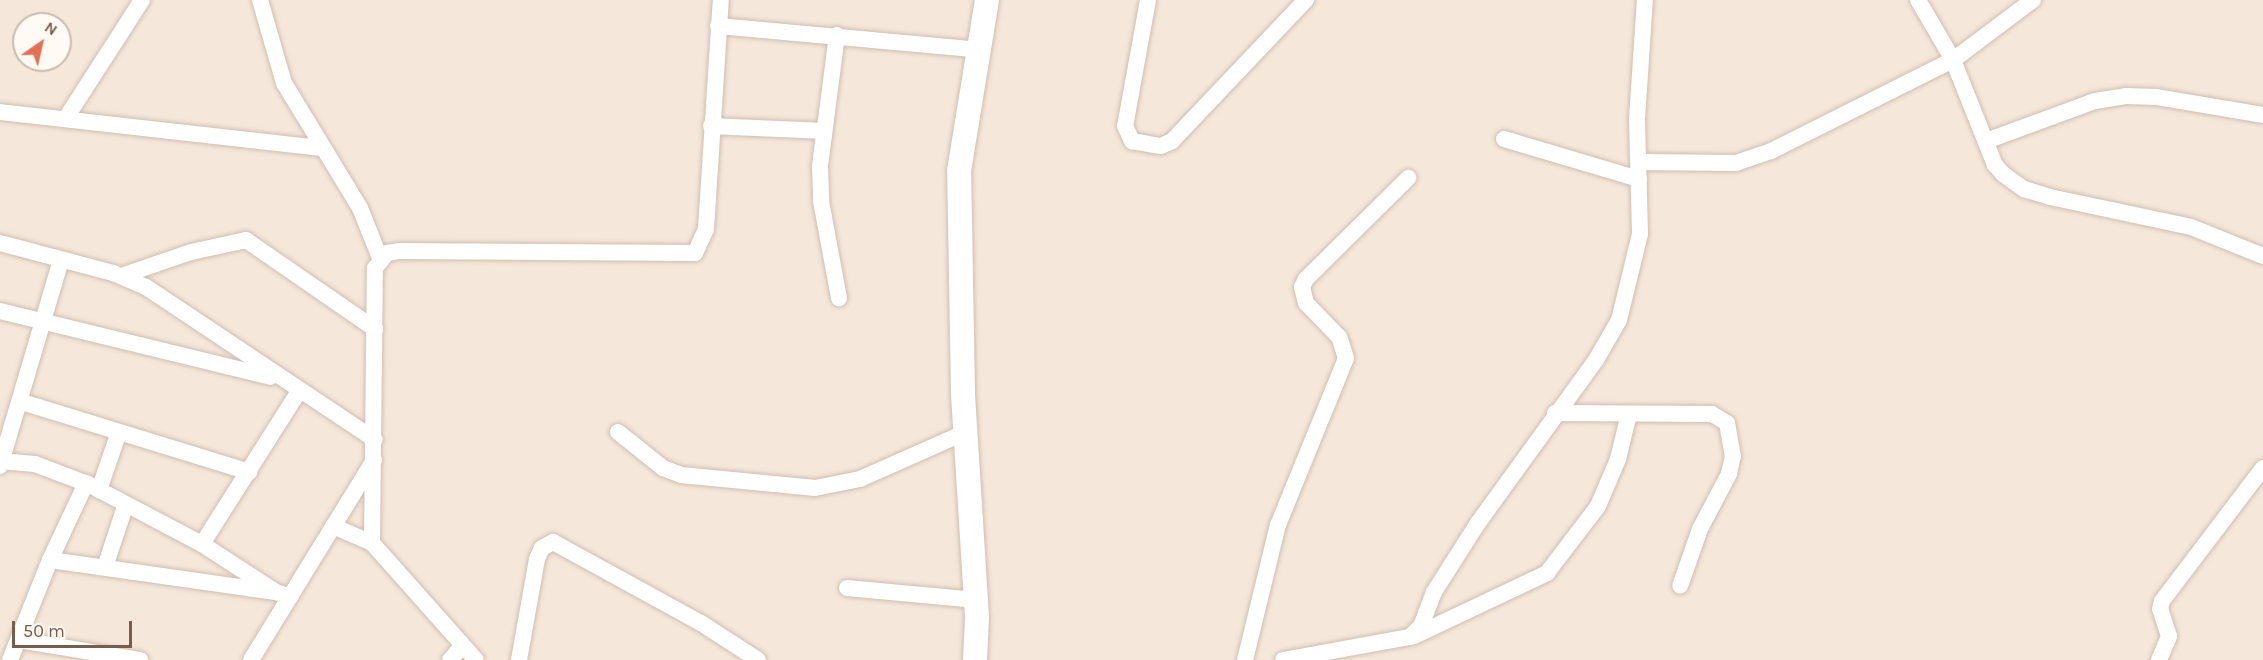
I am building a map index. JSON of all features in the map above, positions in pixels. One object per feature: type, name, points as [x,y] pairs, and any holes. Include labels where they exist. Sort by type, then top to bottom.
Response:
[{"type":"main road","points":[[975,660],[976,600],[966,432],[959,171],[968,98],[981,50],[987,0]]},
{"type":"street","points":[[66,118],[142,0]]},
{"type":"street","points":[[260,0],[285,84],[360,208],[380,258]]},
{"type":"street","points":[[372,543],[375,440],[375,268],[380,258],[399,250],[695,253],[706,229],[721,0]]},
{"type":"street","points":[[1148,0],[1125,126],[1132,141],[1161,146],[1172,141],[1306,0]]},
{"type":"street","points":[[1410,637],[1420,626],[1434,592],[1478,523],[1555,413],[1596,360],[1623,310],[1640,234],[1638,74],[1645,0]]},
{"type":"street","points":[[1918,0],[1953,60],[1995,165],[2024,189],[2191,226],[2263,256]]},
{"type":"street","points":[[1504,139],[1639,171],[1748,159],[1797,139],[1953,60],[2033,0]]},
{"type":"street","points":[[718,26],[837,35],[981,50]]},
{"type":"street","points":[[837,35],[824,131],[821,201],[838,298]]},
{"type":"street","points":[[1986,141],[2095,101],[2126,96],[2156,97],[2263,115]]},
{"type":"street","points":[[0,112],[323,148]]},
{"type":"street","points":[[711,126],[824,131]]},
{"type":"street","points":[[1245,660],[1278,525],[1346,358],[1339,337],[1306,303],[1302,287],[1306,279],[1408,178]]},
{"type":"street","points":[[121,276],[191,252],[246,240],[375,330]]},
{"type":"street","points":[[0,243],[121,276],[146,287],[298,391],[375,440]]},
{"type":"street","points":[[61,260],[22,402],[1,463],[35,464],[92,486],[202,544],[283,594]]},
{"type":"street","points":[[0,311],[283,380]]},
{"type":"street","points":[[202,544],[298,391]]},
{"type":"street","points":[[22,402],[249,472]]},
{"type":"street","points":[[1555,413],[1713,414],[1727,423],[1732,436],[1729,474],[1700,529],[1680,586]]},
{"type":"street","points":[[1283,660],[1410,637],[1547,573],[1598,506],[1618,459],[1629,414]]},
{"type":"street","points":[[10,660],[50,560],[92,486],[119,432]]},
{"type":"street","points":[[618,432],[663,468],[681,475],[815,488],[860,479],[966,432]]},
{"type":"street","points":[[251,660],[283,594],[333,526],[374,460]]},
{"type":"street","points":[[2159,660],[2169,636],[2160,609],[2162,601],[2263,468]]},
{"type":"street","points":[[105,567],[126,504]]},
{"type":"street","points":[[333,526],[372,543],[476,660]]},
{"type":"street","points":[[519,660],[537,559],[542,548],[553,542],[701,623],[758,660]]},
{"type":"street","points":[[50,560],[283,594]]},
{"type":"street","points":[[847,588],[976,600]]},
{"type":"street","points":[[19,640],[91,656],[140,660]]},
{"type":"street","points":[[450,660],[462,646]]},
{"type":"shaded area","points":[[0,0],[2263,0],[2263,660],[0,660]]}]
